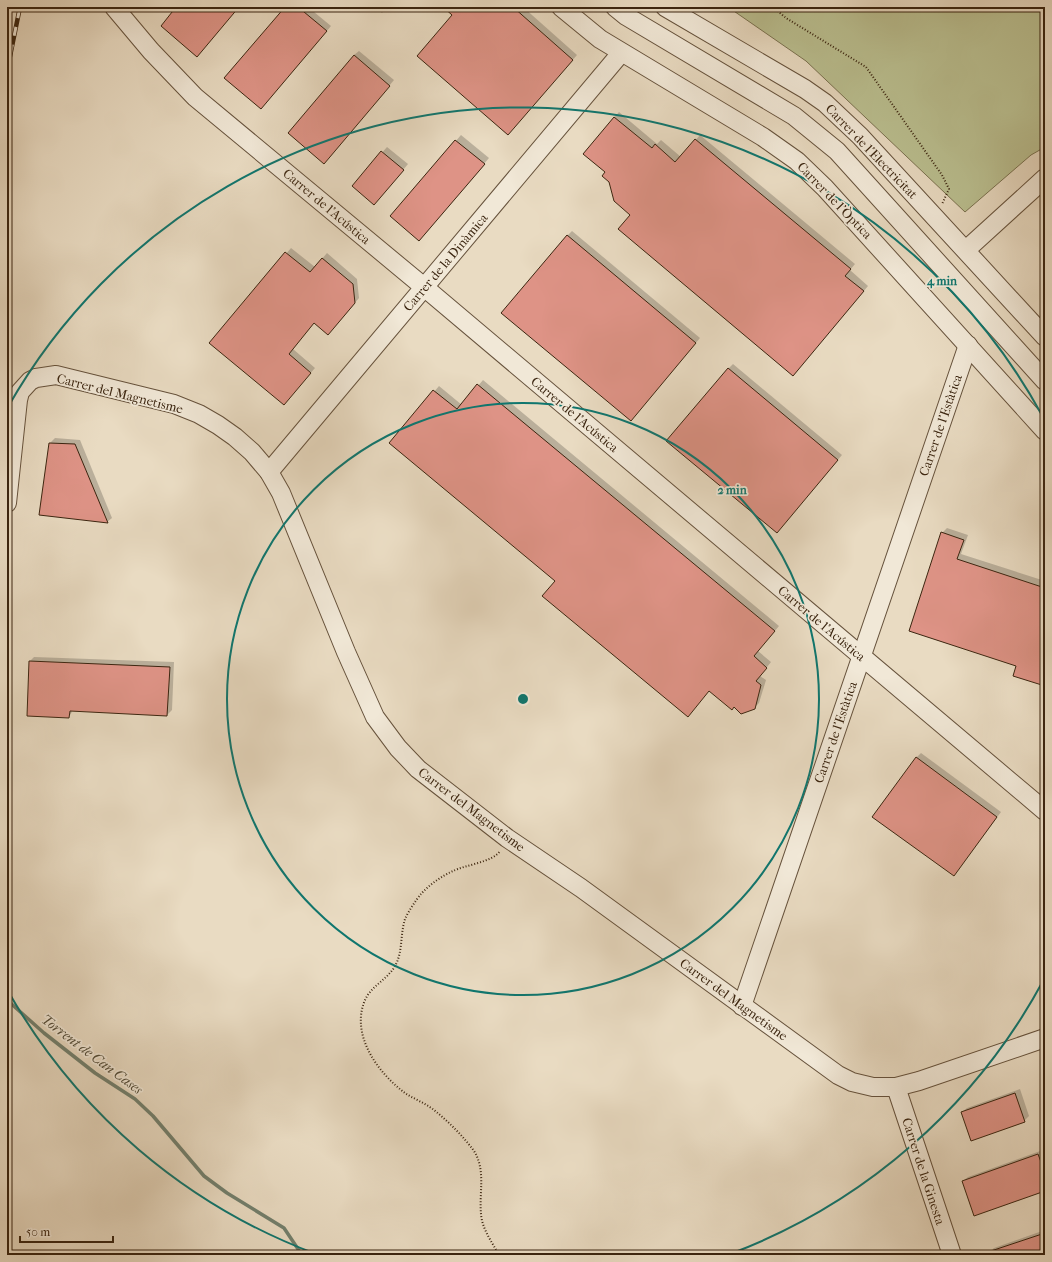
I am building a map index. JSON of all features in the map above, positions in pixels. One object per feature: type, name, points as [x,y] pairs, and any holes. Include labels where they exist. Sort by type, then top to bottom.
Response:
[{"type":"street","name":"Carrer de l'Acústica","points":[[114,7],[151,51],[195,97],[424,287],[1045,811]]},
{"type":"street","name":"Carrer de l'Òptica","points":[[561,7],[600,40],[763,137],[797,161],[825,188],[1045,431]]},
{"type":"street","points":[[615,7],[626,16],[794,116],[821,137],[847,163],[1045,381]]},
{"type":"street","name":"Carrer de l'Electricitat","points":[[665,7],[805,89],[826,103],[860,136],[1045,336]]},
{"type":"street","name":"Carrer de la Dinàmica","points":[[269,472],[621,53]]},
{"type":"street","points":[[966,250],[1045,178]]},
{"type":"street","name":"Carrer de l'Estàtica","points":[[742,1006],[968,345]]},
{"type":"street","name":"Carrer del Magnetisme","points":[[7,503],[18,400],[20,392],[30,381],[36,378],[56,376],[174,404],[199,414],[218,425],[252,452],[269,472],[281,493],[346,652],[375,717],[398,748],[418,768],[507,838],[581,888],[838,1075],[852,1082],[873,1087],[896,1087],[919,1081],[1045,1038]]},
{"type":"street","name":"Carrer de la Ginesta","points":[[896,1087],[952,1255]]},
{"type":"path","points":[[773,7],[786,18],[866,68],[942,175],[949,189],[936,218]]},
{"type":"path","points":[[499,1255],[486,1233],[481,1214],[481,1173],[475,1152],[455,1128],[433,1109],[405,1093],[381,1070],[368,1050],[362,1033],[360,1015],[366,999],[393,972],[400,959],[406,919],[421,894],[436,881],[454,870],[498,854],[507,838]]},
{"type":"green space","points":[[728,7],[1045,7],[1045,147],[1031,155],[965,212],[806,61]]},
{"type":"building","points":[[176,7],[239,7],[197,57],[161,26]]},
{"type":"building","points":[[285,7],[298,7],[327,31],[261,109],[224,78]]},
{"type":"building","points":[[443,7],[513,7],[573,60],[508,135],[417,56],[452,15]]},
{"type":"building","points":[[354,55],[390,86],[324,164],[288,133]]},
{"type":"building","points":[[614,117],[652,148],[655,144],[675,162],[695,139],[851,269],[845,276],[864,291],[793,376],[618,229],[630,215],[614,201],[609,182],[602,176],[605,172],[583,154]]},
{"type":"building","points":[[455,140],[485,164],[419,241],[390,216]]},
{"type":"building","points":[[381,151],[404,170],[374,205],[352,186]]},
{"type":"building","points":[[567,235],[696,343],[631,421],[501,313]]},
{"type":"building","points":[[285,252],[310,272],[322,258],[353,284],[355,303],[328,335],[314,323],[289,354],[311,373],[284,405],[209,343]]},
{"type":"building","points":[[728,368],[838,460],[777,533],[666,441]]},
{"type":"building","points":[[477,384],[775,631],[754,656],[767,668],[756,681],[761,685],[755,709],[741,714],[734,707],[732,710],[709,691],[688,717],[542,596],[555,581],[389,443],[433,390],[457,409]]},
{"type":"building","points":[[49,443],[75,444],[108,523],[39,515]]},
{"type":"building","points":[[941,532],[964,540],[957,559],[1045,588],[1045,686],[1013,676],[1016,666],[909,631]]},
{"type":"building","points":[[29,661],[170,667],[167,716],[70,711],[69,718],[27,716]]},
{"type":"building","points":[[916,757],[997,817],[954,876],[872,817]]},
{"type":"building","points":[[1015,1093],[1025,1122],[971,1141],[961,1112]]},
{"type":"building","points":[[1038,1154],[1045,1173],[1045,1191],[974,1216],[962,1181]]},
{"type":"building","points":[[1045,1233],[1045,1255],[985,1255],[985,1253]]},
{"type":"waterway","name":"Torrent de Can Cases","points":[[7,1000],[44,1033],[95,1073],[135,1099],[153,1116],[204,1176],[227,1193],[284,1228],[302,1255]]},
{"type":"railway","points":[[7,71],[20,7]]}]
